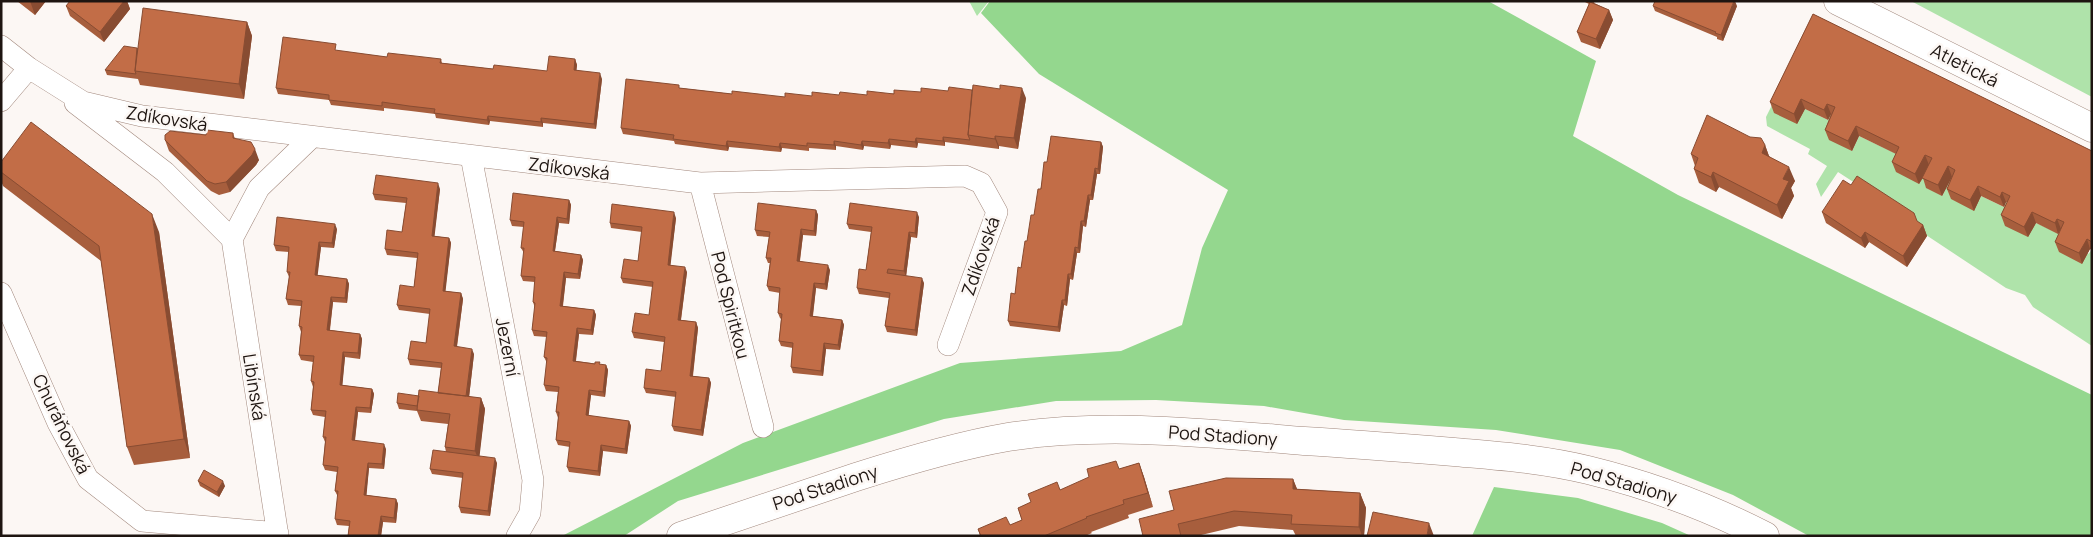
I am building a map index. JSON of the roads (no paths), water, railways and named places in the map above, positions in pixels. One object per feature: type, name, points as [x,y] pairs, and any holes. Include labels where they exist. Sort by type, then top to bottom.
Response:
[{"type":"main road","name":"Atletická","points":[[1838,1],[2092,128]]},
{"type":"main road","name":"Pod Stadiony","points":[[681,536],[803,494],[935,452],[1009,437],[1081,430],[1143,430],[1274,438],[1501,456],[1542,462],[1586,469],[1676,496],[1740,522],[1765,536]]},
{"type":"street","name":"Zdíkovská","points":[[1,46],[29,68],[83,102],[142,116],[700,183],[965,176],[981,183],[997,212],[948,345]]},
{"type":"street","points":[[1,101],[29,68],[165,172],[232,239],[259,188],[312,137]]},
{"type":"street","name":"Jezerní","points":[[471,156],[533,480],[530,514],[517,536]]},
{"type":"street","name":"Pod Spiritkou","points":[[700,183],[763,427]]},
{"type":"street","name":"Libínská","points":[[232,239],[278,534]]},
{"type":"street","name":"Churáňovská","points":[[1,293],[58,422],[88,479],[142,521],[278,534]]}]
